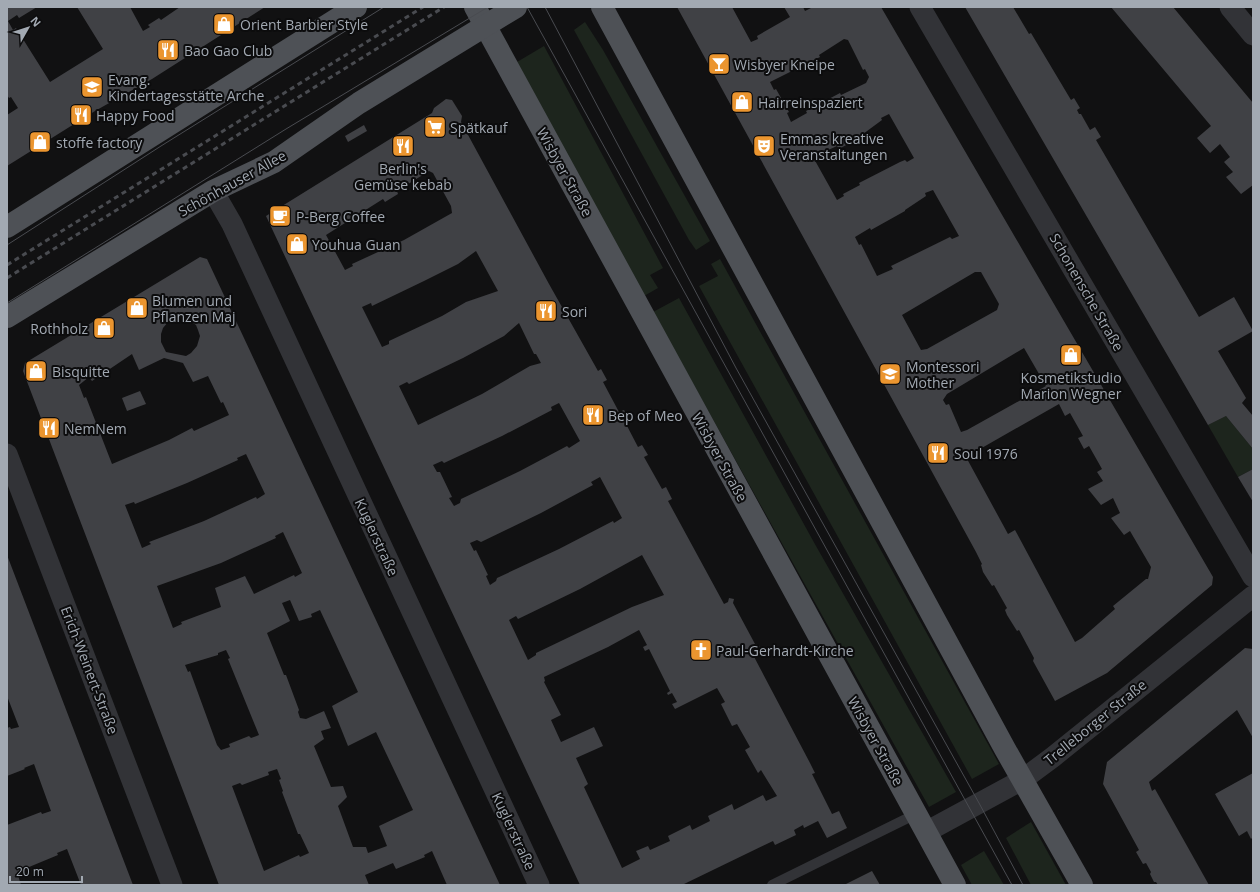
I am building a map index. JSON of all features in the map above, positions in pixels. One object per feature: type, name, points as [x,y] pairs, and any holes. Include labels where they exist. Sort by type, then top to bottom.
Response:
[{"type":"main road","points":[[7,227],[356,7]]},
{"type":"main road","name":"Schönhauser Allee","points":[[7,317],[213,191],[274,162],[480,16],[516,7]]},
{"type":"main road","points":[[602,7],[1022,780],[1082,885]]},
{"type":"main road","name":"Wisbyer Straße","points":[[480,16],[955,885]]},
{"type":"street","name":"Schonensche Straße","points":[[920,7],[1253,576]]},
{"type":"street","points":[[1230,7],[1253,35]]},
{"type":"street","name":"Kuglerstraße","points":[[213,191],[232,224],[539,885]]},
{"type":"street","name":"Erich-Weinert-Straße","points":[[7,454],[172,885]]},
{"type":"street","name":"Trelleborger Straße","points":[[921,823],[1022,780],[1053,757],[1253,596]]},
{"type":"lane","points":[[772,885],[921,823]]},
{"type":"shaded area","points":[[585,22],[603,50],[710,241],[696,250],[689,240],[574,30]]},
{"type":"shaded area","points":[[544,46],[663,268],[650,275],[658,288],[644,296],[517,62]]},
{"type":"shaded area","points":[[720,259],[999,764],[972,779],[699,286],[718,276],[711,264]]},
{"type":"shaded area","points":[[679,298],[816,546],[956,792],[929,807],[653,312]]},
{"type":"shaded area","points":[[1226,416],[1253,449],[1253,469],[1238,477],[1208,425]]},
{"type":"shaded area","points":[[1031,822],[1066,885],[1031,885],[1006,838]]},
{"type":"shaded area","points":[[984,851],[1004,885],[972,885],[961,865]]},
{"type":"building","points":[[7,7],[37,7],[19,18],[17,15],[8,21],[13,30],[16,28],[50,82],[103,49],[77,7],[130,7],[143,31],[150,27],[148,25],[159,18],[161,20],[180,7],[265,7],[152,79],[95,111],[7,166],[7,115],[18,108],[11,97],[9,98],[7,95]]},
{"type":"building","points":[[677,7],[732,7],[751,42],[758,39],[757,36],[790,17],[784,7],[803,7],[805,11],[813,7],[881,7],[1213,577],[1212,585],[1107,673],[1055,701],[1033,661],[1034,658],[1019,630],[1017,631],[1007,615],[1005,610],[1007,608],[994,585],[992,586],[983,572],[982,564]],"holes":[[[844,39],[848,40],[863,70],[865,69],[869,77],[866,83],[841,95],[840,93],[806,111],[807,113],[791,122],[787,113],[789,112],[776,89],[774,90],[770,82],[820,57],[819,55]],[[889,114],[914,158],[907,162],[905,160],[900,162],[859,183],[860,185],[843,194],[844,196],[837,200],[813,157],[837,146],[839,149],[864,135],[863,134],[882,120],[881,118]],[[933,190],[959,236],[952,239],[950,237],[891,266],[893,269],[877,276],[861,244],[859,245],[855,237],[905,211],[926,196],[925,193]],[[975,272],[981,272],[999,304],[997,310],[927,349],[921,350],[902,315]],[[1024,348],[1046,386],[961,432],[949,404],[946,405],[943,400],[947,394]],[[1059,404],[1065,416],[1070,413],[1083,436],[1078,438],[1084,449],[1089,446],[1102,469],[1097,472],[1103,481],[1088,489],[1101,505],[1113,498],[1120,513],[1111,518],[1124,535],[1130,531],[1151,567],[1148,579],[1146,579],[1113,606],[1115,609],[1082,638],[1075,642],[1015,530],[1008,534],[966,457]]]},
{"type":"building","points":[[965,7],[1013,7],[1029,34],[1031,33],[1071,100],[1074,98],[1080,108],[1077,110],[1079,114],[1081,114],[1090,130],[1095,127],[1101,137],[1096,140],[1199,317],[1234,297],[1253,331],[1218,351],[1246,398],[1242,403],[1253,416],[1253,449],[1226,416],[1208,425]]},
{"type":"building","points":[[1111,7],[1173,7],[1253,103],[1253,185],[1241,194],[1226,177],[1233,172],[1224,162],[1230,157],[1220,144],[1210,153],[1197,138],[1211,126]]},
{"type":"building","points":[[446,99],[452,100],[462,116],[461,122],[549,284],[598,371],[601,369],[607,380],[603,382],[619,412],[624,410],[630,421],[626,424],[638,447],[642,445],[648,455],[644,457],[662,489],[666,487],[672,499],[668,501],[724,604],[728,602],[729,598],[734,599],[733,603],[755,644],[760,646],[758,651],[754,649],[751,651],[815,773],[812,774],[832,814],[839,811],[847,828],[827,838],[818,821],[804,828],[803,825],[794,830],[796,835],[775,845],[773,841],[682,885],[580,885],[266,216],[432,113],[434,108]],"holes":[[[429,171],[433,173],[451,206],[452,213],[404,240],[352,264],[353,266],[345,270],[326,235],[383,199],[385,202],[398,194],[397,191]],[[476,251],[498,291],[466,302],[442,316],[389,341],[389,344],[382,347],[362,307],[371,303],[372,306],[458,264]],[[519,323],[534,354],[536,354],[541,363],[530,366],[482,394],[418,425],[399,386],[407,382],[409,384],[504,336]],[[559,403],[580,441],[569,448],[567,446],[520,471],[461,499],[460,503],[454,506],[449,498],[452,497],[440,472],[437,472],[433,465],[442,461],[444,463],[502,436],[552,410],[551,407]],[[600,477],[622,518],[497,578],[496,581],[490,585],[486,576],[488,575],[476,550],[474,551],[470,543],[477,540],[481,542],[541,513],[593,485],[591,482]],[[642,555],[664,595],[632,607],[536,653],[536,655],[528,660],[509,620],[516,616],[518,619],[580,589]],[[639,630],[647,645],[643,647],[645,651],[649,649],[670,691],[667,693],[668,695],[672,693],[677,702],[672,704],[675,709],[717,688],[725,702],[721,704],[732,726],[737,724],[750,747],[745,750],[758,773],[761,770],[777,796],[766,801],[763,795],[734,810],[732,804],[708,816],[710,821],[692,830],[690,825],[668,836],[670,841],[650,850],[648,846],[636,851],[640,859],[622,868],[584,787],[588,784],[576,758],[603,746],[594,727],[561,742],[551,720],[561,715],[544,682],[544,677],[608,647]]]},
{"type":"building","points":[[364,125],[367,131],[348,142],[345,136]]},
{"type":"building","points":[[200,257],[207,259],[500,885],[447,885],[432,851],[424,855],[425,857],[396,869],[393,863],[365,875],[369,885],[219,885],[23,371],[25,363]],"holes":[[[176,318],[187,319],[196,325],[200,336],[197,346],[191,353],[186,356],[166,352],[161,342],[161,334],[163,328],[168,322]],[[132,354],[139,370],[164,358],[183,363],[193,382],[208,376],[221,403],[223,402],[229,415],[194,431],[192,428],[169,440],[112,464],[86,397],[84,398],[79,385],[89,377],[92,381]],[[246,454],[265,494],[257,499],[256,497],[204,521],[149,542],[151,544],[142,548],[125,505],[134,502],[135,504],[238,460],[237,458]],[[283,532],[302,573],[295,577],[294,575],[254,594],[245,576],[215,588],[221,607],[181,622],[182,624],[173,628],[157,586],[221,563],[276,538],[275,536]],[[290,600],[299,621],[312,617],[311,614],[320,610],[358,692],[332,706],[348,746],[376,732],[413,810],[379,826],[387,846],[368,853],[366,847],[353,847],[338,806],[347,797],[343,786],[331,787],[314,746],[324,739],[321,731],[331,728],[324,711],[306,719],[300,718],[298,712],[299,710],[286,675],[284,675],[267,633],[290,621],[282,603]],[[226,650],[230,658],[228,659],[259,735],[251,738],[249,736],[229,744],[230,747],[221,750],[217,745],[190,671],[188,672],[185,665],[218,655],[218,653]],[[277,769],[281,779],[279,780],[283,791],[282,792],[298,834],[300,834],[309,853],[300,857],[299,855],[264,871],[232,786],[240,783],[242,785],[269,775],[268,772]]]},
{"type":"building","points":[[140,391],[146,404],[127,411],[122,398]]},
{"type":"building","points":[[1253,469],[1253,502],[1238,477]]},
{"type":"building","points":[[7,555],[133,885],[81,885],[67,849],[57,853],[58,855],[17,872],[21,885],[7,885],[7,825],[41,812],[42,814],[51,811],[34,764],[7,776],[7,728],[10,727],[11,729],[19,727],[7,696]]},
{"type":"building","points":[[1245,648],[1253,649],[1253,738],[1237,710],[1149,782],[1152,791],[1155,789],[1209,885],[1158,885],[1154,882],[1146,863],[1143,864],[1136,852],[1139,850],[1103,784],[1107,762]]},
{"type":"building","points":[[1253,773],[1253,837],[1251,839],[1247,831],[1239,836],[1215,794]]},
{"type":"building","points":[[872,871],[880,885],[844,885]]},
{"type":"tram line","points":[[7,245],[161,146],[384,7]]},
{"type":"tram line","points":[[7,303],[286,129],[488,7]]},
{"type":"tram line","points":[[527,7],[1012,885]]},
{"type":"tram line","points":[[545,7],[736,368],[979,803],[1023,885]]},
{"type":"railway","points":[[7,265],[423,7]]},
{"type":"railway","points":[[7,278],[444,7]]},
{"type":"place","name":"Orient Barbier Style","points":[[224,24]]},
{"type":"place","name":"Bao Gao Club","points":[[168,50]]},
{"type":"place","name":"Wisbyer Kneipe","points":[[719,64]]},
{"type":"place","name":"Evang. Kindertagesstätte Arche","points":[[92,87]]},
{"type":"place","name":"Hairreinspaziert","points":[[742,102]]},
{"type":"place","name":"Happy Food","points":[[81,115]]},
{"type":"place","name":"Spätkauf","points":[[435,127]]},
{"type":"place","name":"stoffe factory","points":[[40,142]]},
{"type":"place","name":"Berlin's Gemüse kebab","points":[[403,146]]},
{"type":"place","name":"Emmas kreative Veranstaltungen","points":[[764,146]]},
{"type":"place","name":"P-Berg Coffee","points":[[280,216]]},
{"type":"place","name":"Youhua Guan","points":[[297,244]]},
{"type":"place","name":"Blumen und Pflanzen Maj","points":[[137,308]]},
{"type":"place","name":"Sori","points":[[546,311]]},
{"type":"place","name":"Rothholz","points":[[104,328]]},
{"type":"place","name":"Kosmetikstudio Marion Wegner","points":[[1071,355]]},
{"type":"place","name":"Bisquitte","points":[[36,371]]},
{"type":"place","name":"Montessori Mother","points":[[890,374]]},
{"type":"place","name":"Bep of Meo","points":[[593,415]]},
{"type":"place","name":"NemNem","points":[[49,428]]},
{"type":"place","name":"Soul 1976","points":[[938,453]]},
{"type":"place","name":"Paul-Gerhardt-Kirche","points":[[701,650]]}]
